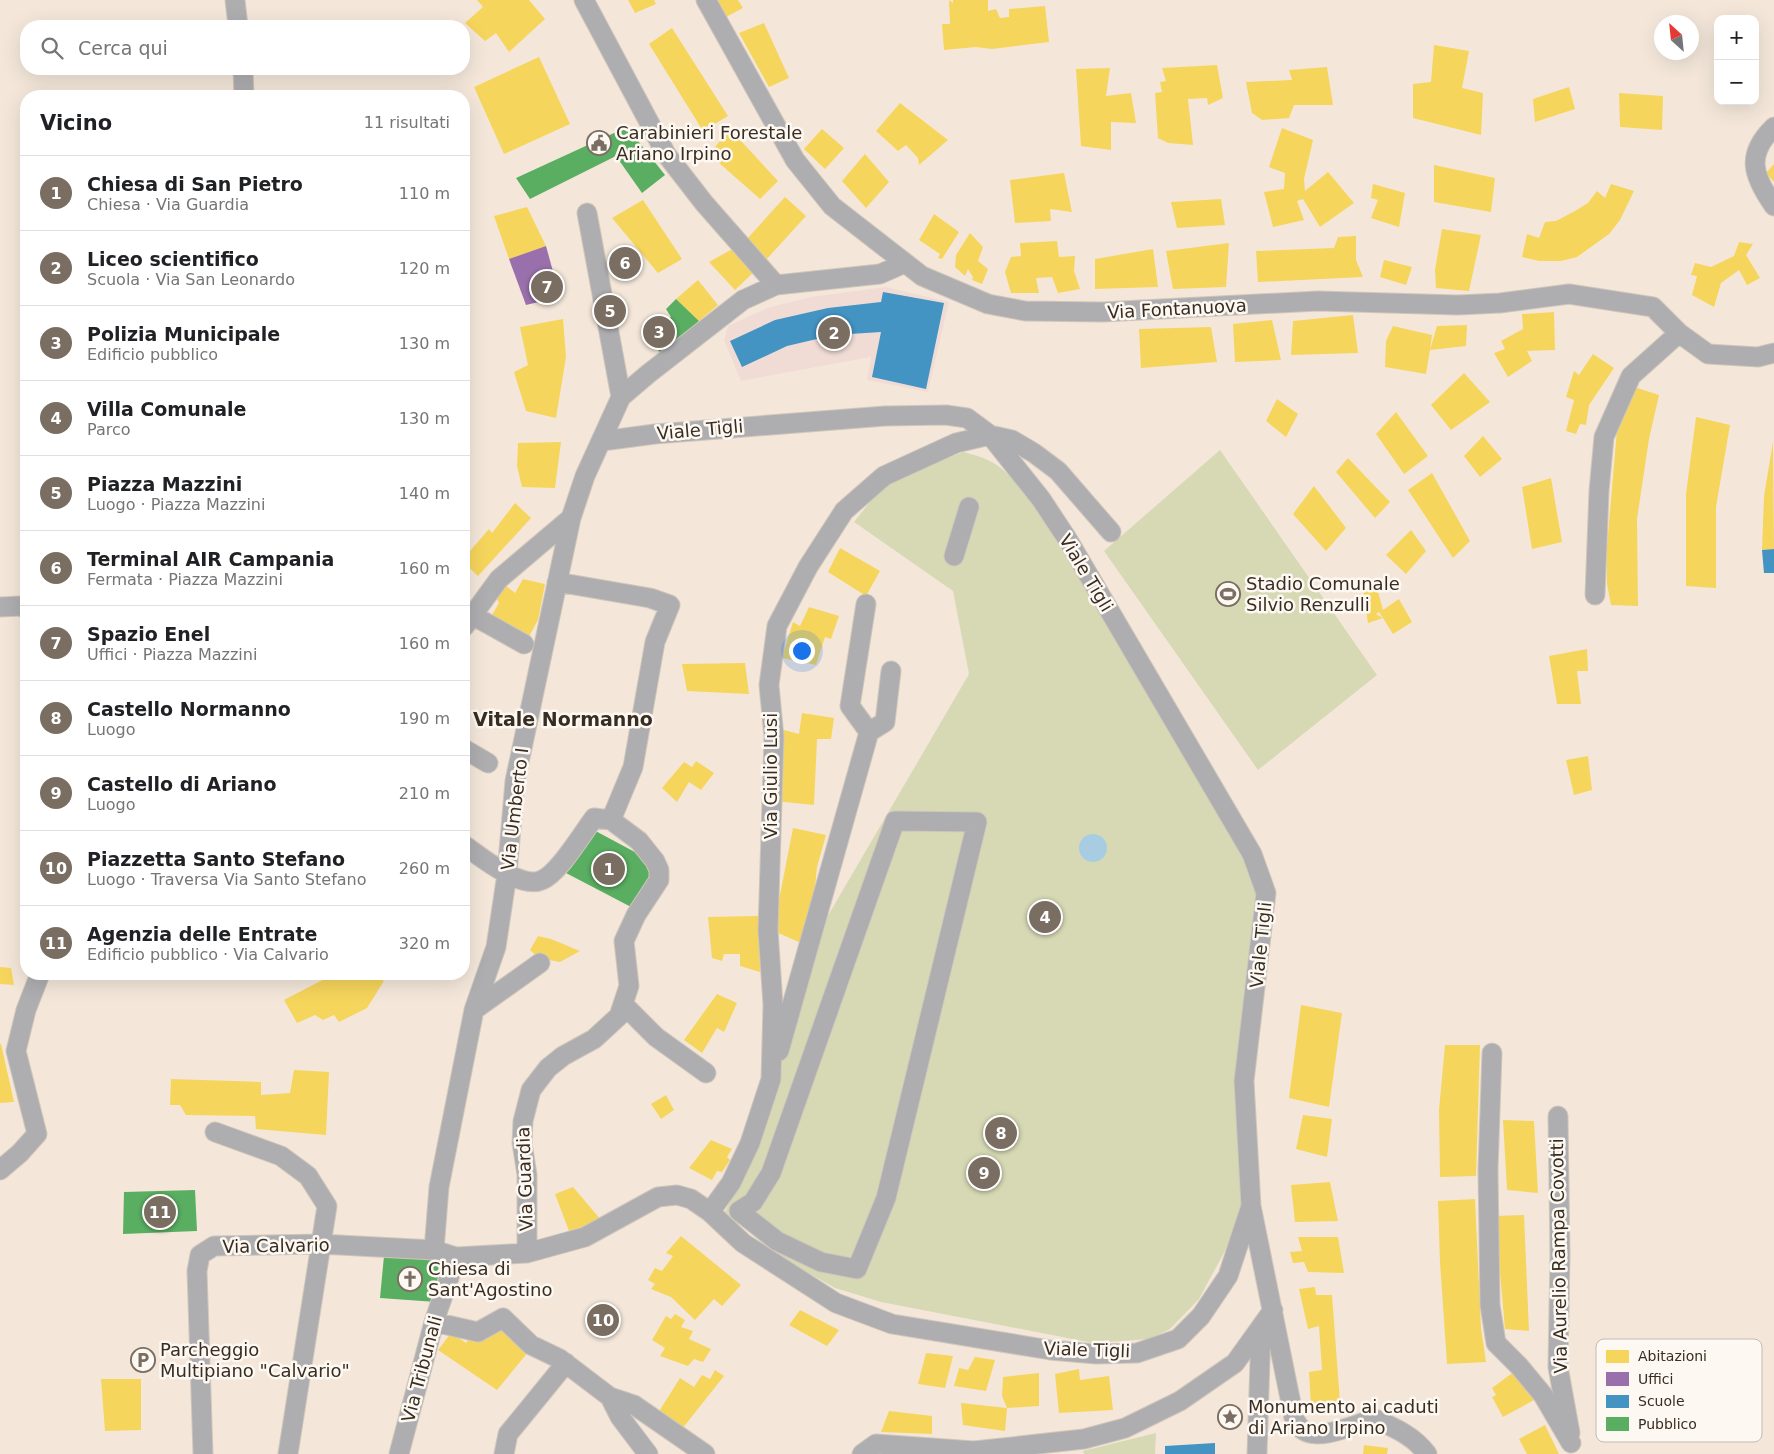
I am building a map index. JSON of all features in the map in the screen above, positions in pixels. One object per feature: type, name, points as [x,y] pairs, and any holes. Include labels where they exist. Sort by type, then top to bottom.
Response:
[{"type":"street","points":[[235,0],[237,20]]},
{"type":"street","points":[[584,0],[647,122],[666,154],[704,203],[776,285]]},
{"type":"street","name":"Via Fontanuova","points":[[706,0],[795,160],[832,206],[922,276],[988,304],[1025,311],[1103,312],[1318,301],[1458,305],[1500,303],[1569,294],[1653,308],[1679,333],[1708,354],[1758,358],[1774,353]]},
{"type":"street","points":[[243,75],[244,90]]},
{"type":"street","points":[[1774,127],[1755,150],[1755,175],[1774,206]]},
{"type":"street","points":[[587,213],[621,397],[743,300],[776,285],[880,274],[905,263]]},
{"type":"street","points":[[1595,595],[1599,491],[1604,437],[1631,376],[1679,333]]},
{"type":"street","name":"Via Umberto I","points":[[434,1250],[439,1187],[474,1010],[496,947],[507,874],[515,781],[557,582],[572,518],[585,476],[621,397]]},
{"type":"street","name":"Viale Tigli","points":[[456,1257],[527,1253],[585,1237],[658,1198],[677,1194],[691,1199],[710,1212],[743,1243],[836,1303],[892,1324],[1050,1350],[1096,1354],[1137,1353],[1178,1339],[1201,1316],[1228,1276],[1251,1206],[1244,1081],[1266,893],[1252,854],[1068,540],[1041,500],[990,435],[967,418],[946,415],[885,416],[655,434],[602,441]]},
{"type":"street","points":[[990,435],[1012,440],[1034,452],[1058,471],[1111,532]]},
{"type":"street","name":"Via Giulio Lusi","points":[[710,1212],[739,1167],[750,1143],[771,1079],[773,1006],[768,930],[774,736],[769,685],[776,626],[808,567],[844,511],[884,476],[956,443],[990,435]]},
{"type":"street","points":[[954,556],[969,507]]},
{"type":"street","points":[[470,621],[499,579],[572,518]]},
{"type":"street","points":[[470,849],[507,874],[533,883],[543,880],[557,867],[594,818],[611,820],[634,767],[654,642],[670,605],[650,598],[557,582]]},
{"type":"street","points":[[866,604],[850,706],[869,732]]},
{"type":"street","points":[[0,607],[20,606]]},
{"type":"street","points":[[470,622],[524,644]]},
{"type":"street","points":[[771,1079],[869,732],[885,722],[891,671]]},
{"type":"street","points":[[470,753],[488,764]]},
{"type":"street","name":"Via Guardia","points":[[527,1253],[527,1175],[522,1143],[522,1121],[531,1090],[548,1068],[563,1056],[594,1040],[619,1016],[629,986],[624,941],[636,915],[660,880],[659,870],[639,841],[611,820]]},
{"type":"street","points":[[894,821],[977,822],[886,1198],[857,1269],[821,1262],[777,1241],[739,1211],[753,1202],[771,1173],[894,821]]},
{"type":"street","points":[[474,1010],[540,963]]},
{"type":"street","points":[[0,1170],[20,1153],[37,1134],[16,1051],[26,1010],[38,980]]},
{"type":"street","points":[[623,1004],[656,1037],[706,1073]]},
{"type":"street","points":[[1492,1053],[1488,1170],[1490,1305],[1496,1343],[1519,1366],[1543,1396],[1572,1449]]},
{"type":"street","name":"Via Aurelio Rampa Covotti","points":[[1558,1116],[1560,1255],[1558,1367],[1572,1449]]},
{"type":"street","points":[[215,1132],[281,1156],[308,1176],[327,1206],[288,1454]]},
{"type":"street","points":[[1251,1206],[1294,1418],[1303,1430],[1312,1434],[1335,1432],[1376,1418],[1403,1431],[1420,1445],[1427,1454]]},
{"type":"street","name":"Via Calvario","points":[[203,1454],[197,1271],[200,1255],[214,1246],[320,1244],[434,1250],[456,1257]]},
{"type":"street","name":"Via Tribunali","points":[[399,1454],[434,1322],[456,1257]]},
{"type":"street","points":[[862,1454],[876,1444],[974,1451],[1084,1439],[1125,1428],[1180,1401],[1235,1363],[1273,1310]]},
{"type":"street","points":[[434,1322],[478,1332],[503,1318],[531,1344],[566,1363],[610,1396],[634,1405],[705,1454]]},
{"type":"street","points":[[1257,1454],[1261,1329]]},
{"type":"street","points":[[504,1454],[508,1434],[566,1363]]},
{"type":"street","points":[[610,1396],[620,1418],[648,1454]]},
{"type":"shaded area","points":[[886,287],[949,302],[928,392],[867,380],[871,357],[741,381],[724,340],[728,326],[767,308],[810,297]]},
{"type":"green space","name":"Stadio Comunale Silvio Renzulli","points":[[1220,450],[1377,675],[1258,770],[1104,551]]},
{"type":"green space","points":[[963,452],[993,462],[1027,494],[1264,877],[1249,1009],[1246,1212],[1199,1299],[1170,1329],[1149,1339],[1093,1343],[881,1302],[835,1288],[775,1254],[725,1212],[757,1144],[812,943],[969,674],[953,591],[854,522],[880,489],[911,472]]},
{"type":"green space","points":[[1156,1433],[1155,1454],[1084,1454],[1083,1451]]},
{"type":"water","points":[[1093,834],[1103,838],[1107,848],[1103,858],[1093,862],[1083,858],[1079,848],[1083,838]]},
{"type":"building: Abitazioni","points":[[477,0],[529,0],[545,19],[509,52],[496,33],[485,41],[470,28],[470,20],[468,20],[483,7]]},
{"type":"building: Abitazioni","points":[[628,0],[654,0],[656,4],[635,13]]},
{"type":"building: Abitazioni","points":[[717,0],[738,0],[743,8],[726,17]]},
{"type":"building: Abitazioni","points":[[949,0],[953,3],[953,0],[988,0],[988,11],[996,9],[1000,18],[1009,17],[1009,9],[1045,6],[1049,42],[992,49],[976,47],[944,50],[942,24],[950,24]]},
{"type":"building: Abitazioni","points":[[764,23],[789,78],[769,87],[739,33]]},
{"type":"building: Abitazioni","points":[[672,28],[728,116],[703,131],[649,44]]},
{"type":"building: Abitazioni","points":[[1434,45],[1469,51],[1462,88],[1483,93],[1481,135],[1413,118],[1413,84],[1431,82]]},
{"type":"building: Abitazioni","points":[[539,57],[570,124],[504,154],[474,87]]},
{"type":"building: Abitazioni","points":[[1217,65],[1223,98],[1208,105],[1207,98],[1188,99],[1193,145],[1168,143],[1158,138],[1155,93],[1162,92],[1160,82],[1166,81],[1162,68]]},
{"type":"building: Abitazioni","points":[[1327,67],[1333,105],[1294,105],[1289,118],[1262,120],[1252,113],[1246,82],[1292,80],[1289,70]]},
{"type":"building: Abitazioni","points":[[1110,68],[1106,96],[1131,93],[1136,123],[1111,122],[1111,150],[1081,146],[1076,69]]},
{"type":"building: Abitazioni","points":[[1569,87],[1575,109],[1535,122],[1533,99]]},
{"type":"building: Abitazioni","points":[[1619,93],[1663,96],[1662,130],[1620,127]]},
{"type":"building: Abitazioni","points":[[900,103],[948,140],[919,165],[918,158],[906,145],[898,151],[876,131]]},
{"type":"building: Abitazioni","points":[[1282,128],[1313,140],[1304,179],[1305,191],[1328,172],[1354,203],[1320,227],[1303,199],[1297,201],[1304,220],[1273,227],[1264,192],[1284,189],[1285,173],[1269,167]]},
{"type":"building: Abitazioni","points":[[730,129],[778,181],[760,199],[709,154]]},
{"type":"building: Abitazioni","points":[[822,129],[844,148],[825,169],[804,149]]},
{"type":"building: Abitazioni","points":[[865,154],[889,182],[866,208],[842,181]]},
{"type":"building: Abitazioni","points":[[1774,164],[1774,182],[1766,173]]},
{"type":"building: Abitazioni","points":[[1434,165],[1495,178],[1491,212],[1434,202]]},
{"type":"building: Abitazioni","points":[[1064,173],[1072,212],[1050,209],[1051,221],[1015,223],[1010,180]]},
{"type":"building: Abitazioni","points":[[1373,184],[1405,193],[1399,227],[1371,218],[1378,200],[1371,198]]},
{"type":"building: Abitazioni","points":[[1611,184],[1634,191],[1620,220],[1609,234],[1577,257],[1561,261],[1539,261],[1522,257],[1527,234],[1539,238],[1545,222],[1556,221],[1575,211],[1588,203],[1597,191],[1605,198]]},
{"type":"building: Abitazioni","points":[[785,197],[806,216],[765,261],[746,240]]},
{"type":"building: Abitazioni","points":[[1221,199],[1225,225],[1177,228],[1171,202]]},
{"type":"building: Abitazioni","points":[[643,200],[682,259],[658,273],[612,218]]},
{"type":"building: Abitazioni","points":[[527,207],[546,246],[509,259],[494,216]]},
{"type":"building: Abitazioni","points":[[934,214],[959,232],[942,259],[938,258],[940,254],[919,240]]},
{"type":"building: Abitazioni","points":[[1442,229],[1481,235],[1469,291],[1436,288],[1435,270]]},
{"type":"building: Abitazioni","points":[[970,233],[983,247],[978,261],[988,269],[982,284],[972,280],[973,277],[968,269],[965,276],[955,267],[956,255]]},
{"type":"building: Abitazioni","points":[[1356,236],[1356,260],[1363,277],[1258,282],[1256,251],[1334,248],[1338,237]]},
{"type":"building: Abitazioni","points":[[1057,241],[1059,257],[1075,256],[1074,271],[1080,289],[1058,293],[1052,277],[1036,278],[1039,293],[1011,293],[1005,272],[1011,257],[1021,256],[1020,243]]},
{"type":"building: Abitazioni","points":[[1739,242],[1753,244],[1746,255],[1760,278],[1747,285],[1739,270],[1721,283],[1714,307],[1692,295],[1697,276],[1691,275],[1695,263],[1711,267],[1734,256]]},
{"type":"building: Abitazioni","points":[[1229,243],[1226,287],[1173,289],[1166,251]]},
{"type":"building: Abitazioni","points":[[736,247],[757,269],[735,290],[709,262]]},
{"type":"building: Abitazioni","points":[[1153,249],[1158,287],[1095,289],[1095,259]]},
{"type":"building: Abitazioni","points":[[1384,260],[1412,267],[1406,285],[1380,277]]},
{"type":"building: Abitazioni","points":[[698,280],[718,305],[699,321],[676,299]]},
{"type":"building: Abitazioni","points":[[1554,312],[1555,350],[1527,351],[1532,361],[1508,377],[1494,353],[1505,349],[1501,341],[1523,329],[1522,314]]},
{"type":"building: Abitazioni","points":[[1353,315],[1358,353],[1291,355],[1293,321]]},
{"type":"building: Abitazioni","points":[[563,319],[566,357],[556,418],[526,411],[514,372],[528,365],[520,327]]},
{"type":"building: Abitazioni","points":[[1272,320],[1281,360],[1235,362],[1233,324]]},
{"type":"building: Abitazioni","points":[[1467,325],[1466,346],[1430,350],[1437,326]]},
{"type":"building: Abitazioni","points":[[1393,326],[1432,335],[1426,374],[1385,367],[1386,341]]},
{"type":"building: Abitazioni","points":[[1211,327],[1217,362],[1141,368],[1139,329]]},
{"type":"building: Abitazioni","points":[[1593,354],[1614,368],[1589,405],[1586,425],[1580,424],[1576,434],[1566,431],[1574,400],[1566,397],[1574,371],[1579,375]]},
{"type":"building: Abitazioni","points":[[1464,373],[1490,402],[1451,430],[1431,405]]},
{"type":"building: Abitazioni","points":[[1628,385],[1659,395],[1649,439],[1637,519],[1638,606],[1611,605],[1607,584],[1607,546],[1617,430]]},
{"type":"building: Abitazioni","points":[[1277,399],[1298,414],[1286,437],[1266,421]]},
{"type":"building: Abitazioni","points":[[1396,412],[1428,456],[1404,474],[1376,434]]},
{"type":"building: Abitazioni","points":[[1696,417],[1730,425],[1716,507],[1716,588],[1686,586],[1686,494]]},
{"type":"building: Abitazioni","points":[[1483,436],[1502,459],[1480,477],[1464,456]]},
{"type":"building: Abitazioni","points":[[561,442],[555,488],[522,487],[517,466],[518,443]]},
{"type":"building: Abitazioni","points":[[1773,442],[1774,549],[1762,550],[1764,496]]},
{"type":"building: Abitazioni","points":[[1348,458],[1390,502],[1375,518],[1336,472]]},
{"type":"building: Abitazioni","points":[[1432,473],[1470,541],[1453,558],[1408,490]]},
{"type":"building: Abitazioni","points":[[1551,478],[1562,542],[1532,549],[1522,487]]},
{"type":"building: Abitazioni","points":[[1314,486],[1346,528],[1326,551],[1293,514]]},
{"type":"building: Abitazioni","points":[[515,503],[531,518],[478,576],[470,569],[470,551],[489,529],[492,533]]},
{"type":"building: Abitazioni","points":[[1411,530],[1426,551],[1406,574],[1386,555]]},
{"type":"building: Abitazioni","points":[[840,548],[880,571],[866,596],[828,572]]},
{"type":"building: Abitazioni","points":[[523,579],[545,584],[538,620],[527,640],[489,620],[499,603],[496,597],[505,585],[515,593]]},
{"type":"building: Abitazioni","points":[[1377,588],[1383,610],[1399,599],[1412,622],[1393,634],[1383,618],[1368,623],[1363,590]]},
{"type":"building: Abitazioni","points":[[809,607],[839,616],[831,639],[825,637],[816,665],[782,658],[793,622],[800,626]]},
{"type":"building: Abitazioni","points":[[1587,649],[1588,671],[1577,671],[1581,704],[1557,704],[1549,656]]},
{"type":"building: Abitazioni","points":[[745,663],[749,694],[687,691],[682,664]]},
{"type":"building: Abitazioni","points":[[802,713],[834,718],[831,739],[817,739],[814,805],[775,801],[784,730],[799,734]]},
{"type":"building: Abitazioni","points":[[1588,756],[1592,790],[1574,795],[1566,760]]},
{"type":"building: Abitazioni","points":[[696,761],[714,773],[701,790],[689,782],[677,802],[662,788],[684,762],[692,767]]},
{"type":"building: Abitazioni","points":[[793,828],[826,835],[817,867],[813,907],[801,943],[776,932],[779,900]]},
{"type":"building: Abitazioni","points":[[759,916],[760,972],[740,966],[740,954],[724,954],[722,961],[712,958],[708,917]]},
{"type":"building: Abitazioni","points":[[538,936],[551,939],[580,951],[560,962],[539,958],[530,950]]},
{"type":"building: Abitazioni","points":[[0,967],[11,968],[14,985],[0,984]]},
{"type":"building: Abitazioni","points":[[322,980],[384,981],[367,1008],[339,1022],[334,1015],[323,1020],[315,1015],[297,1023],[284,1000]]},
{"type":"building: Abitazioni","points":[[717,994],[737,1003],[724,1032],[717,1028],[702,1053],[684,1040]]},
{"type":"building: Abitazioni","points":[[1301,1005],[1342,1013],[1329,1107],[1289,1098]]},
{"type":"building: Abitazioni","points":[[1,1044],[14,1102],[0,1103]]},
{"type":"building: Abitazioni","points":[[1445,1045],[1480,1045],[1476,1176],[1440,1177],[1439,1110]]},
{"type":"building: Abitazioni","points":[[294,1070],[329,1072],[326,1135],[256,1129],[255,1116],[186,1115],[180,1105],[170,1105],[171,1079],[261,1082],[261,1095],[290,1093]]},
{"type":"building: Abitazioni","points":[[666,1095],[674,1110],[661,1119],[651,1104]]},
{"type":"building: Abitazioni","points":[[1303,1115],[1332,1119],[1327,1157],[1296,1149]]},
{"type":"building: Abitazioni","points":[[1503,1120],[1534,1121],[1538,1193],[1507,1190]]},
{"type":"building: Abitazioni","points":[[711,1140],[732,1149],[727,1157],[730,1160],[722,1172],[717,1171],[712,1180],[689,1168]]},
{"type":"building: Abitazioni","points":[[1330,1182],[1338,1221],[1295,1222],[1291,1185]]},
{"type":"building: Abitazioni","points":[[573,1187],[602,1221],[569,1231],[555,1194]]},
{"type":"building: Abitazioni","points":[[1475,1199],[1481,1328],[1486,1362],[1447,1364],[1438,1201]]},
{"type":"building: Abitazioni","points":[[1524,1215],[1529,1331],[1505,1329],[1495,1216]]},
{"type":"building: Abitazioni","points":[[681,1236],[741,1285],[722,1306],[714,1299],[695,1320],[671,1297],[651,1289],[655,1284],[648,1280],[655,1268],[662,1271],[673,1256],[666,1253]]},
{"type":"building: Abitazioni","points":[[1298,1237],[1338,1237],[1344,1273],[1308,1272],[1304,1262],[1293,1263],[1290,1252],[1302,1251]]},
{"type":"building: Abitazioni","points":[[1315,1287],[1316,1295],[1332,1295],[1340,1402],[1331,1402],[1330,1410],[1311,1407],[1309,1372],[1322,1370],[1319,1326],[1308,1329],[1299,1289]]},
{"type":"building: Abitazioni","points":[[800,1310],[839,1330],[827,1346],[789,1325]]},
{"type":"building: Abitazioni","points":[[675,1314],[685,1320],[681,1327],[693,1331],[689,1339],[711,1349],[703,1362],[694,1359],[688,1366],[660,1356],[665,1348],[652,1340],[666,1316],[671,1319]]},
{"type":"building: Abitazioni","points":[[501,1326],[529,1351],[497,1390],[438,1350],[451,1333],[466,1343],[472,1333],[486,1340]]},
{"type":"building: Abitazioni","points":[[926,1353],[953,1356],[945,1388],[918,1384]]},
{"type":"building: Abitazioni","points":[[975,1357],[995,1360],[986,1391],[954,1386],[959,1368],[968,1370]]},
{"type":"building: Abitazioni","points":[[1079,1369],[1080,1380],[1109,1376],[1113,1410],[1059,1413],[1055,1374]]},
{"type":"building: Abitazioni","points":[[715,1370],[724,1376],[682,1429],[658,1413],[680,1378],[694,1387],[702,1375],[710,1379]]},
{"type":"building: Abitazioni","points":[[1515,1371],[1534,1400],[1503,1417],[1492,1397],[1496,1395],[1492,1388]]},
{"type":"building: Abitazioni","points":[[1039,1373],[1039,1406],[1007,1408],[1002,1396],[1003,1377]]},
{"type":"building: Abitazioni","points":[[101,1379],[141,1379],[141,1430],[105,1431]]},
{"type":"building: Abitazioni","points":[[961,1403],[1007,1408],[1005,1431],[963,1425]]},
{"type":"building: Abitazioni","points":[[889,1411],[932,1416],[932,1434],[881,1432]]},
{"type":"building: Abitazioni","points":[[1545,1425],[1559,1454],[1527,1454],[1519,1439]]},
{"type":"building: Abitazioni","points":[[1364,1445],[1388,1448],[1387,1454],[1363,1454]]},
{"type":"building: Uffici","points":[[546,246],[560,297],[526,305],[509,259]]},
{"type":"building: Scuole","points":[[883,292],[944,303],[926,389],[872,377],[881,332],[834,335],[787,346],[742,367],[730,341],[775,320],[828,308],[881,302]]},
{"type":"building: Scuole","points":[[1774,549],[1774,573],[1764,573],[1762,550]]},
{"type":"building: Scuole","points":[[1215,1443],[1215,1454],[1165,1454],[1165,1446]]},
{"type":"building: Pubblico","points":[[627,127],[665,175],[642,193],[616,156],[530,199],[516,178]]},
{"type":"building: Pubblico","points":[[676,299],[699,321],[662,355],[647,336],[671,317],[666,309]]},
{"type":"building: Pubblico","points":[[590,828],[646,858],[650,876],[633,908],[566,873]]},
{"type":"building: Pubblico","points":[[195,1190],[197,1231],[123,1234],[124,1192]]},
{"type":"building: Pubblico","name":"Chiesa di Sant'Agostino","points":[[384,1256],[439,1260],[436,1302],[380,1298]]},
{"type":"place","name":"Carabinieri Forestale Ariano Irpino","points":[[599,143]]},
{"type":"place","name":"Terminal AIR Campania","points":[[625,263]]},
{"type":"place","name":"Spazio Enel","points":[[547,287]]},
{"type":"place","name":"Piazza Mazzini","points":[[610,311]]},
{"type":"place","name":"Polizia Municipale","points":[[659,332]]},
{"type":"place","name":"Liceo scientifico","points":[[834,333]]},
{"type":"place","name":"Stadio Comunale Silvio Renzulli","points":[[1228,594]]},
{"type":"place","name":"Chiesa di San Pietro","points":[[609,869]]},
{"type":"place","name":"Villa Comunale","points":[[1045,917]]},
{"type":"place","name":"Castello Normanno","points":[[1001,1133]]},
{"type":"place","name":"Castello di Ariano","points":[[984,1173]]},
{"type":"place","name":"Agenzia delle Entrate","points":[[160,1212]]},
{"type":"place","name":"Chiesa di Sant'Agostino","points":[[410,1279]]},
{"type":"place","name":"Piazzetta Santo Stefano","points":[[603,1320]]},
{"type":"place","name":"Parcheggio Multipiano \"Calvario\"","points":[[143,1360]]},
{"type":"place","name":"Monumento ai caduti di Ariano Irpino","points":[[1230,1417]]},
{"type":"district","name":"Vitale Normanno","points":[[563,719]]}]
